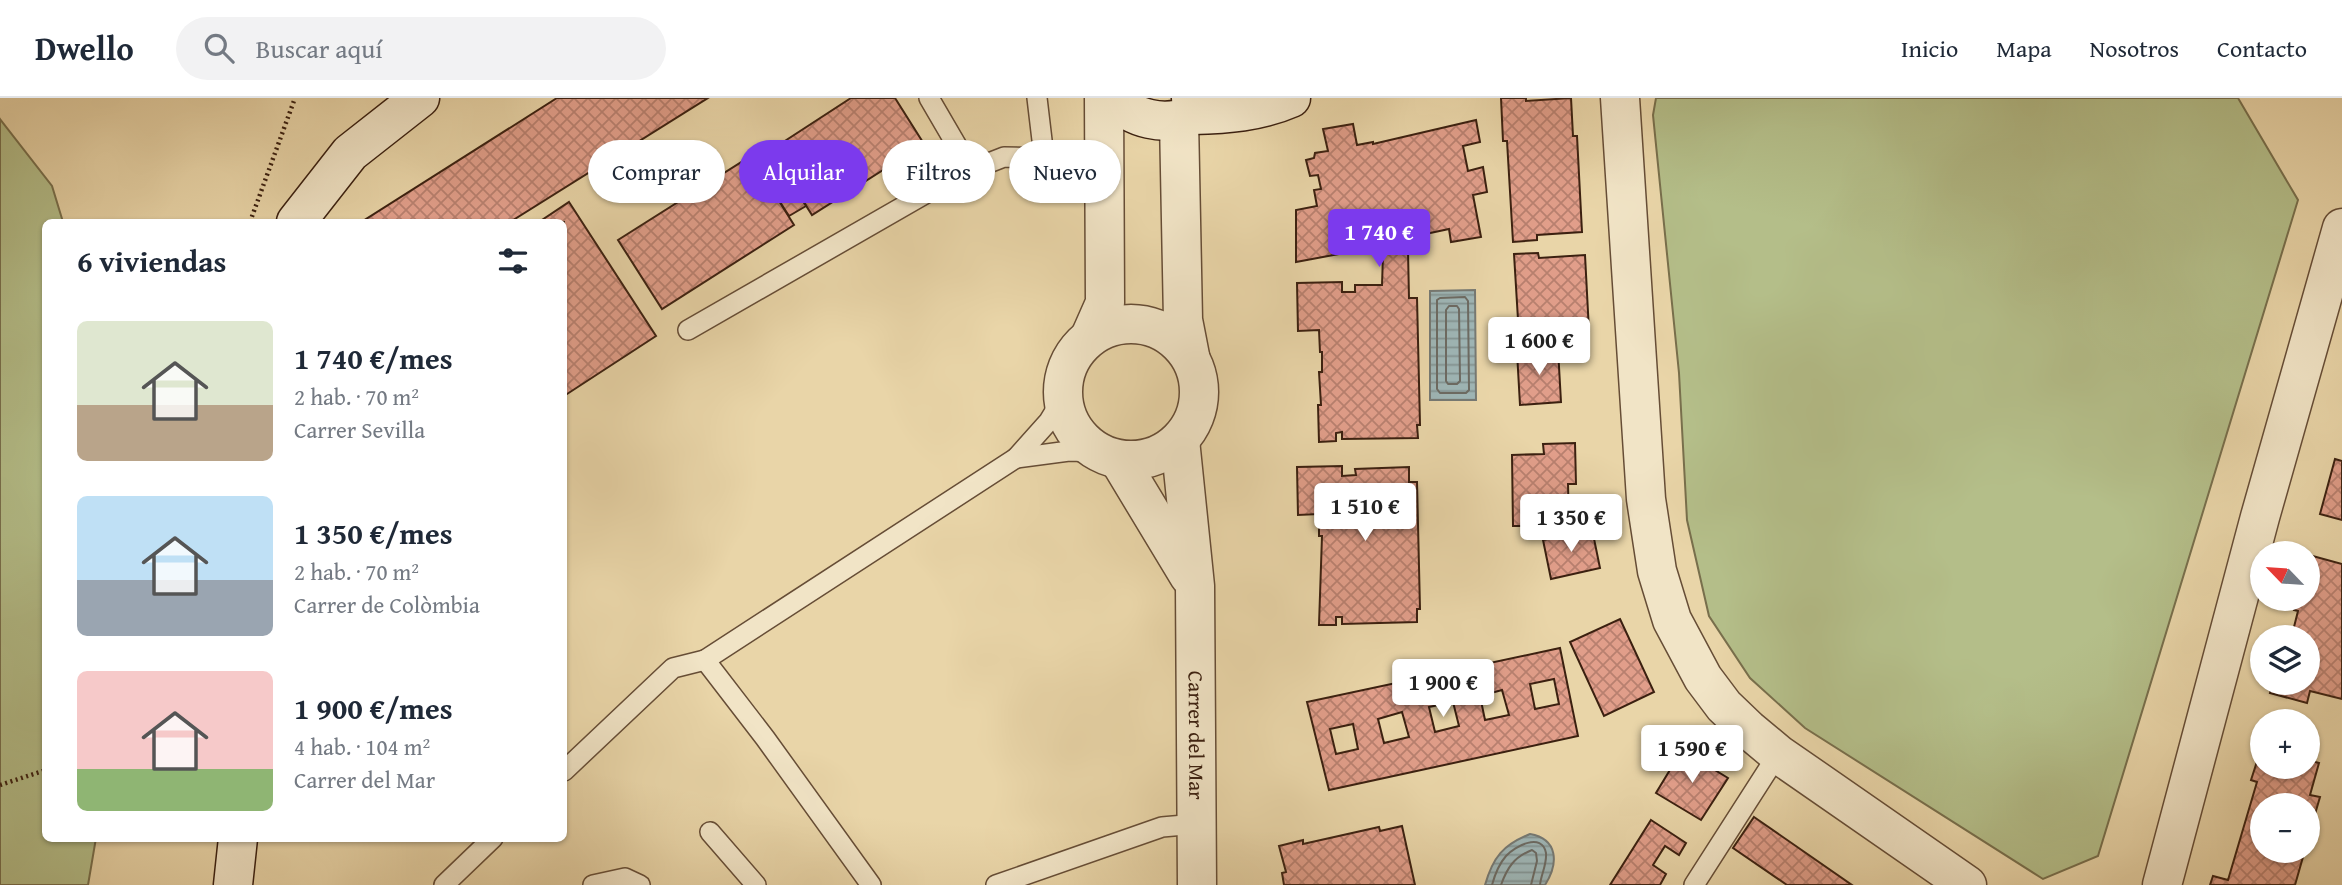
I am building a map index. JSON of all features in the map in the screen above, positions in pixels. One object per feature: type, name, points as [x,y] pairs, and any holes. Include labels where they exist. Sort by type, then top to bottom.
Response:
[{"type":"street","points":[[298,219],[350,153],[420,98]]},
{"type":"street","points":[[1104,98],[1104,140]]},
{"type":"street","points":[[1112,98],[1121,107],[1149,120],[1187,111],[1241,113],[1276,105],[1291,98]]},
{"type":"street","points":[[1620,98],[1646,499],[1657,571],[1672,620],[1703,678],[1724,706],[1748,729],[1778,754],[1967,885]]},
{"type":"street","points":[[1108,456],[1141,460],[1162,453],[1180,440],[1193,422],[1199,401],[1198,378],[1190,356],[1183,320],[1187,111]]},
{"type":"street","points":[[1090,337],[1105,303],[1104,203]]},
{"type":"street","points":[[2162,885],[2260,517],[2342,228]]},
{"type":"street","points":[[1190,356],[1175,339],[1155,327],[1133,323],[1110,326],[1090,337],[1074,354],[1065,375],[1063,398],[1069,419],[1081,438],[1108,456],[1195,586]]},
{"type":"street","name":"Carrer del Mar","points":[[1180,440],[1195,586],[1197,885]]},
{"type":"street","points":[[233,885],[238,842]]},
{"type":"lane","points":[[929,98],[954,140]]},
{"type":"lane","points":[[1037,98],[1042,140]]},
{"type":"lane","points":[[688,330],[909,203]]},
{"type":"lane","points":[[567,768],[674,668],[705,660],[1016,458],[1049,421],[1063,398]]},
{"type":"lane","points":[[1016,458],[1069,451],[1108,456]]},
{"type":"lane","points":[[705,660],[871,885]]},
{"type":"lane","points":[[1694,885],[1778,754]]},
{"type":"lane","points":[[996,885],[1162,827],[1196,824]]},
{"type":"lane","points":[[710,832],[756,885]]},
{"type":"lane","points":[[444,885],[488,842]]},
{"type":"lane","points":[[593,885],[625,878],[640,885]]},
{"type":"path","points":[[251,219],[295,98]]},
{"type":"path","points":[[0,785],[42,771]]},
{"type":"green space","points":[[1656,98],[2238,98],[2298,200],[2098,856],[2043,879],[1805,728],[1750,678],[1709,616],[1687,520],[1679,373],[1653,115]]},
{"type":"green space","points":[[0,119],[52,186],[62,219],[42,219],[42,842],[95,842],[88,885],[0,885]]},
{"type":"water","points":[[1475,290],[1476,400],[1430,400],[1430,291]]},
{"type":"water","points":[[1530,834],[1546,841],[1553,853],[1550,877],[1545,885],[1485,885],[1500,853]]},
{"type":"building","points":[[557,98],[708,98],[641,140],[588,140],[588,173],[515,219],[366,219]]},
{"type":"building","points":[[851,98],[895,98],[921,140],[882,140],[882,171],[868,180],[868,140],[786,140]]},
{"type":"building","points":[[1501,98],[1526,98],[1526,101],[1571,98],[1573,136],[1577,136],[1582,232],[1537,235],[1537,240],[1513,242],[1507,141],[1503,141]]},
{"type":"building","points":[[1476,120],[1480,142],[1463,146],[1468,171],[1483,167],[1487,192],[1473,195],[1481,237],[1451,242],[1449,229],[1402,239],[1405,251],[1408,251],[1409,298],[1417,298],[1418,438],[1342,439],[1342,432],[1336,433],[1336,441],[1319,442],[1319,372],[1322,372],[1322,352],[1319,330],[1298,331],[1297,283],[1342,282],[1342,292],[1355,292],[1355,285],[1382,285],[1383,255],[1381,242],[1356,247],[1355,251],[1296,262],[1296,210],[1317,206],[1314,190],[1321,189],[1318,175],[1310,176],[1306,160],[1314,158],[1315,153],[1328,151],[1323,129],[1353,124],[1357,145],[1373,144]]},
{"type":"building","points":[[739,164],[739,203],[780,203],[794,225],[662,309],[618,240],[677,203],[725,203],[725,172]]},
{"type":"building","points":[[569,202],[656,336],[567,394],[567,219],[544,219]]},
{"type":"building","points":[[781,203],[804,203],[806,206],[789,216]]},
{"type":"building","points":[[804,203],[831,203],[812,215]]},
{"type":"building","points":[[1538,253],[1539,258],[1585,255],[1589,331],[1519,336],[1514,254]]},
{"type":"building","points":[[1558,349],[1561,402],[1520,405],[1517,352]]},
{"type":"building","points":[[1575,443],[1576,484],[1568,484],[1569,526],[1513,526],[1512,455],[1544,454],[1543,444]]},
{"type":"building","points":[[2335,459],[2342,461],[2342,520],[2320,514]]},
{"type":"building","points":[[1342,466],[1342,476],[1356,475],[1355,469],[1409,467],[1409,482],[1417,482],[1420,609],[1417,609],[1417,622],[1342,624],[1342,617],[1336,617],[1336,625],[1319,625],[1322,536],[1319,536],[1319,514],[1298,515],[1297,467]]},
{"type":"building","points":[[1592,529],[1600,568],[1551,579],[1543,540]]},
{"type":"building","points":[[2320,558],[2342,564],[2342,699],[2320,694],[2320,625],[2294,625],[2298,611],[2320,611]]},
{"type":"building","points":[[1620,619],[1654,692],[1604,716],[1570,642]]},
{"type":"building","points":[[1560,648],[1578,736],[1329,790],[1307,702]],"holes":[[[1554,679],[1559,704],[1535,709],[1530,684]],[[1502,690],[1509,715],[1485,720],[1480,696]],[[1453,702],[1459,726],[1435,732],[1429,707]],[[1402,712],[1409,737],[1384,743],[1378,719]],[[1353,724],[1358,749],[1336,754],[1330,729]]]},
{"type":"building","points":[[2277,695],[2309,695],[2307,703]]},
{"type":"building","points":[[1682,750],[1728,778],[1701,820],[1656,793]]},
{"type":"building","points":[[2314,779],[2311,793],[2254,793],[2257,782],[2251,780]]},
{"type":"building","points":[[2250,806],[2250,863],[2301,863],[2295,885],[2210,885],[2213,876],[2228,880]]},
{"type":"building","points":[[1754,817],[1852,885],[1787,885],[1733,848]]},
{"type":"building","points":[[1651,820],[1686,843],[1679,855],[1665,846],[1653,865],[1666,874],[1660,885],[1610,885]]},
{"type":"building","points":[[1402,826],[1415,885],[1284,885],[1282,873],[1286,872],[1279,846],[1303,840],[1303,844],[1379,827],[1380,831]]}]
